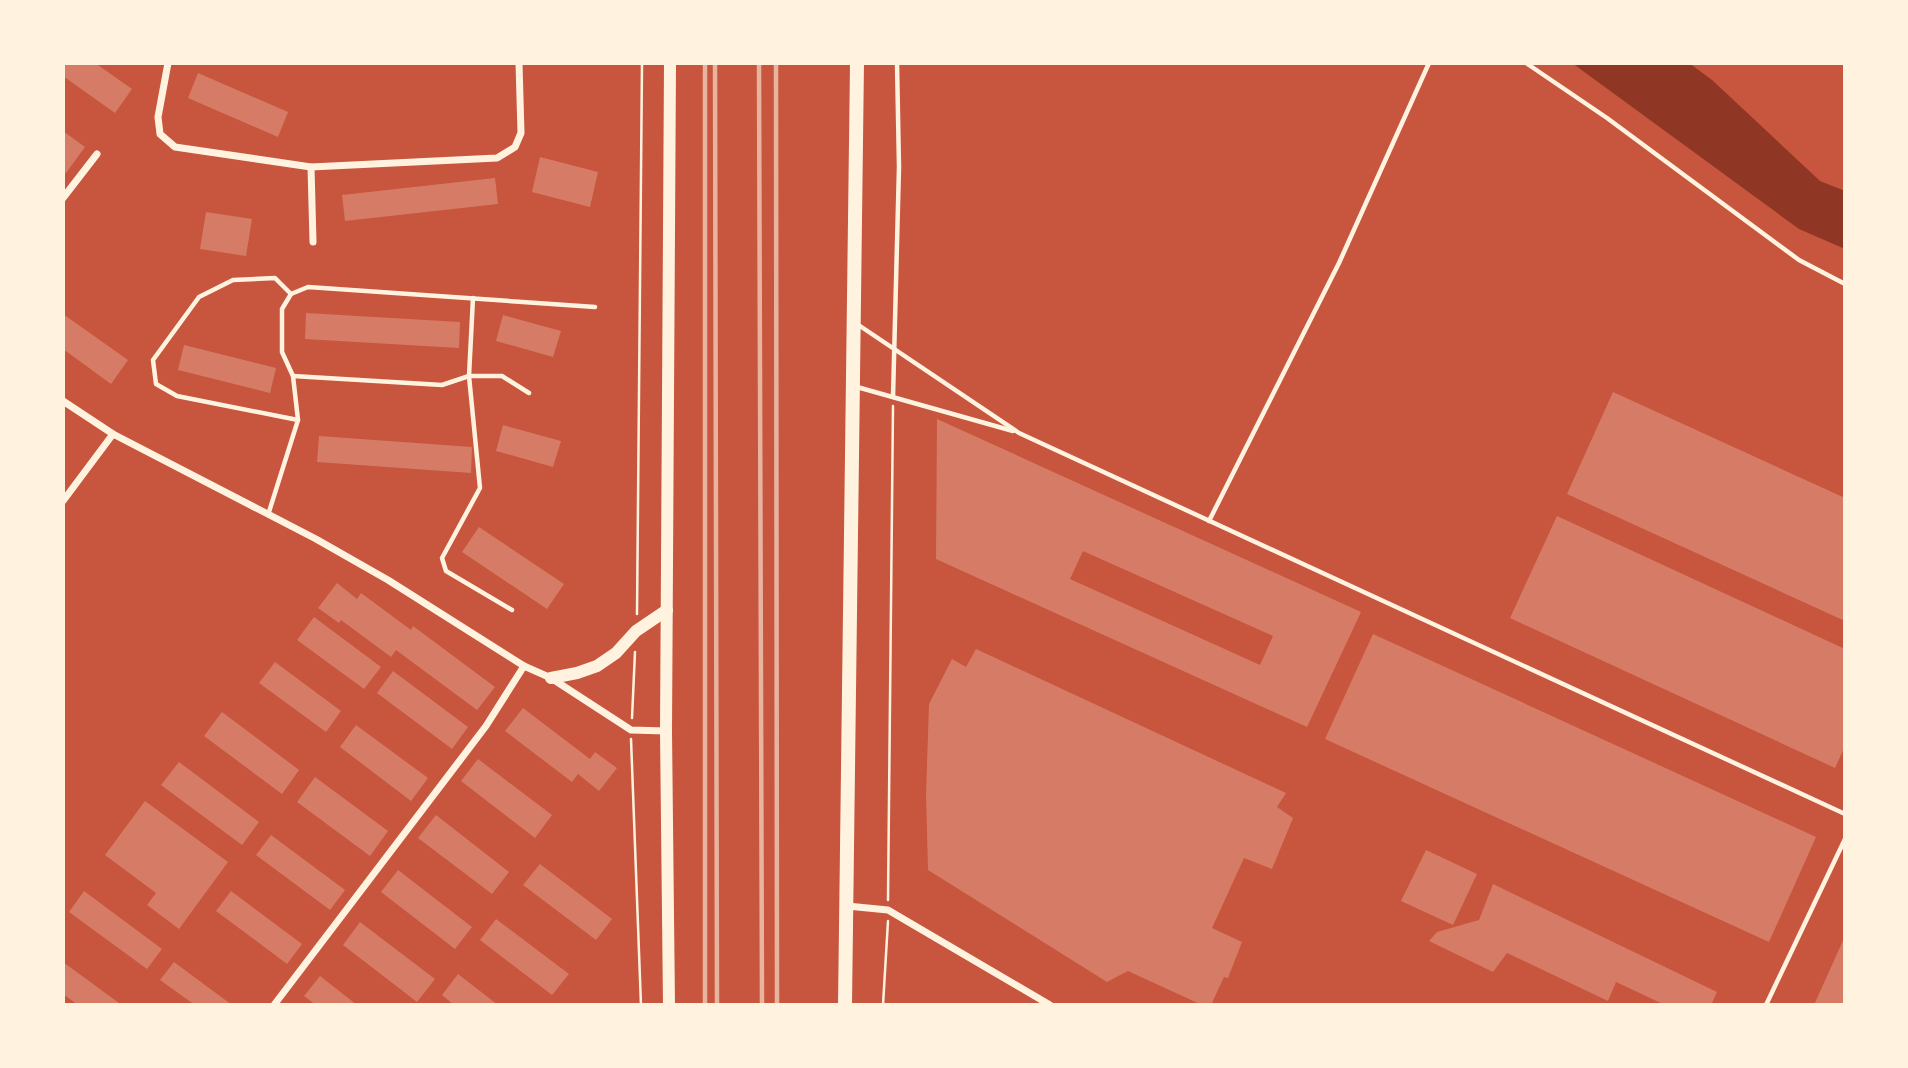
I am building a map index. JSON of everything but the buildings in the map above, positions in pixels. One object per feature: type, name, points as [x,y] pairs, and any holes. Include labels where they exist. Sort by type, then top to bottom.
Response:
[{"type":"main road","points":[[669,1005],[666,732],[670,63]]},
{"type":"main road","points":[[845,1005],[856,63]]},
{"type":"main road","points":[[551,678],[597,666],[616,653],[636,631],[667,610]]},
{"type":"street","points":[[168,63],[159,117],[160,134],[175,147],[312,167],[497,158],[515,147],[521,133],[519,63]]},
{"type":"street","points":[[63,198],[97,154]]},
{"type":"street","points":[[312,167],[313,242]]},
{"type":"street","points":[[63,401],[113,434],[316,539],[388,580],[524,666],[551,678],[631,730],[666,732]]},
{"type":"street","points":[[63,500],[113,434]]},
{"type":"street","points":[[274,1005],[485,726],[524,666]]},
{"type":"street","points":[[847,906],[888,910],[1050,1005]]},
{"type":"lane","points":[[893,397],[899,167],[897,63]]},
{"type":"lane","points":[[1209,521],[1339,263],[1429,63]]},
{"type":"lane","points":[[1526,63],[1607,118],[1799,260],[1845,284]]},
{"type":"lane","points":[[291,294],[275,278],[233,280],[199,297],[153,360],[156,384],[177,396],[298,420]]},
{"type":"lane","points":[[268,515],[298,420],[293,376],[282,352],[282,309],[291,294],[309,287],[595,307]]},
{"type":"lane","points":[[473,298],[469,376],[480,488],[442,558],[446,571],[512,610]]},
{"type":"lane","points":[[853,322],[1019,433]]},
{"type":"lane","points":[[293,376],[442,385],[469,376],[502,376],[529,393]]},
{"type":"lane","points":[[852,386],[1019,433],[1845,814]]},
{"type":"lane","points":[[1766,1005],[1845,839]]},
{"type":"path","points":[[641,1005],[631,730],[639,548],[642,63]]},
{"type":"path","points":[[883,1005],[888,910],[893,397]]},
{"type":"shaded area","points":[[1572,63],[1689,63],[1712,80],[1820,181],[1845,191],[1845,249],[1799,229]]},
{"type":"railway","points":[[705,63],[705,1005]]},
{"type":"railway","points":[[715,63],[717,1005]]},
{"type":"railway","points":[[759,63],[762,1005]]},
{"type":"railway","points":[[776,63],[777,1005]]}]
